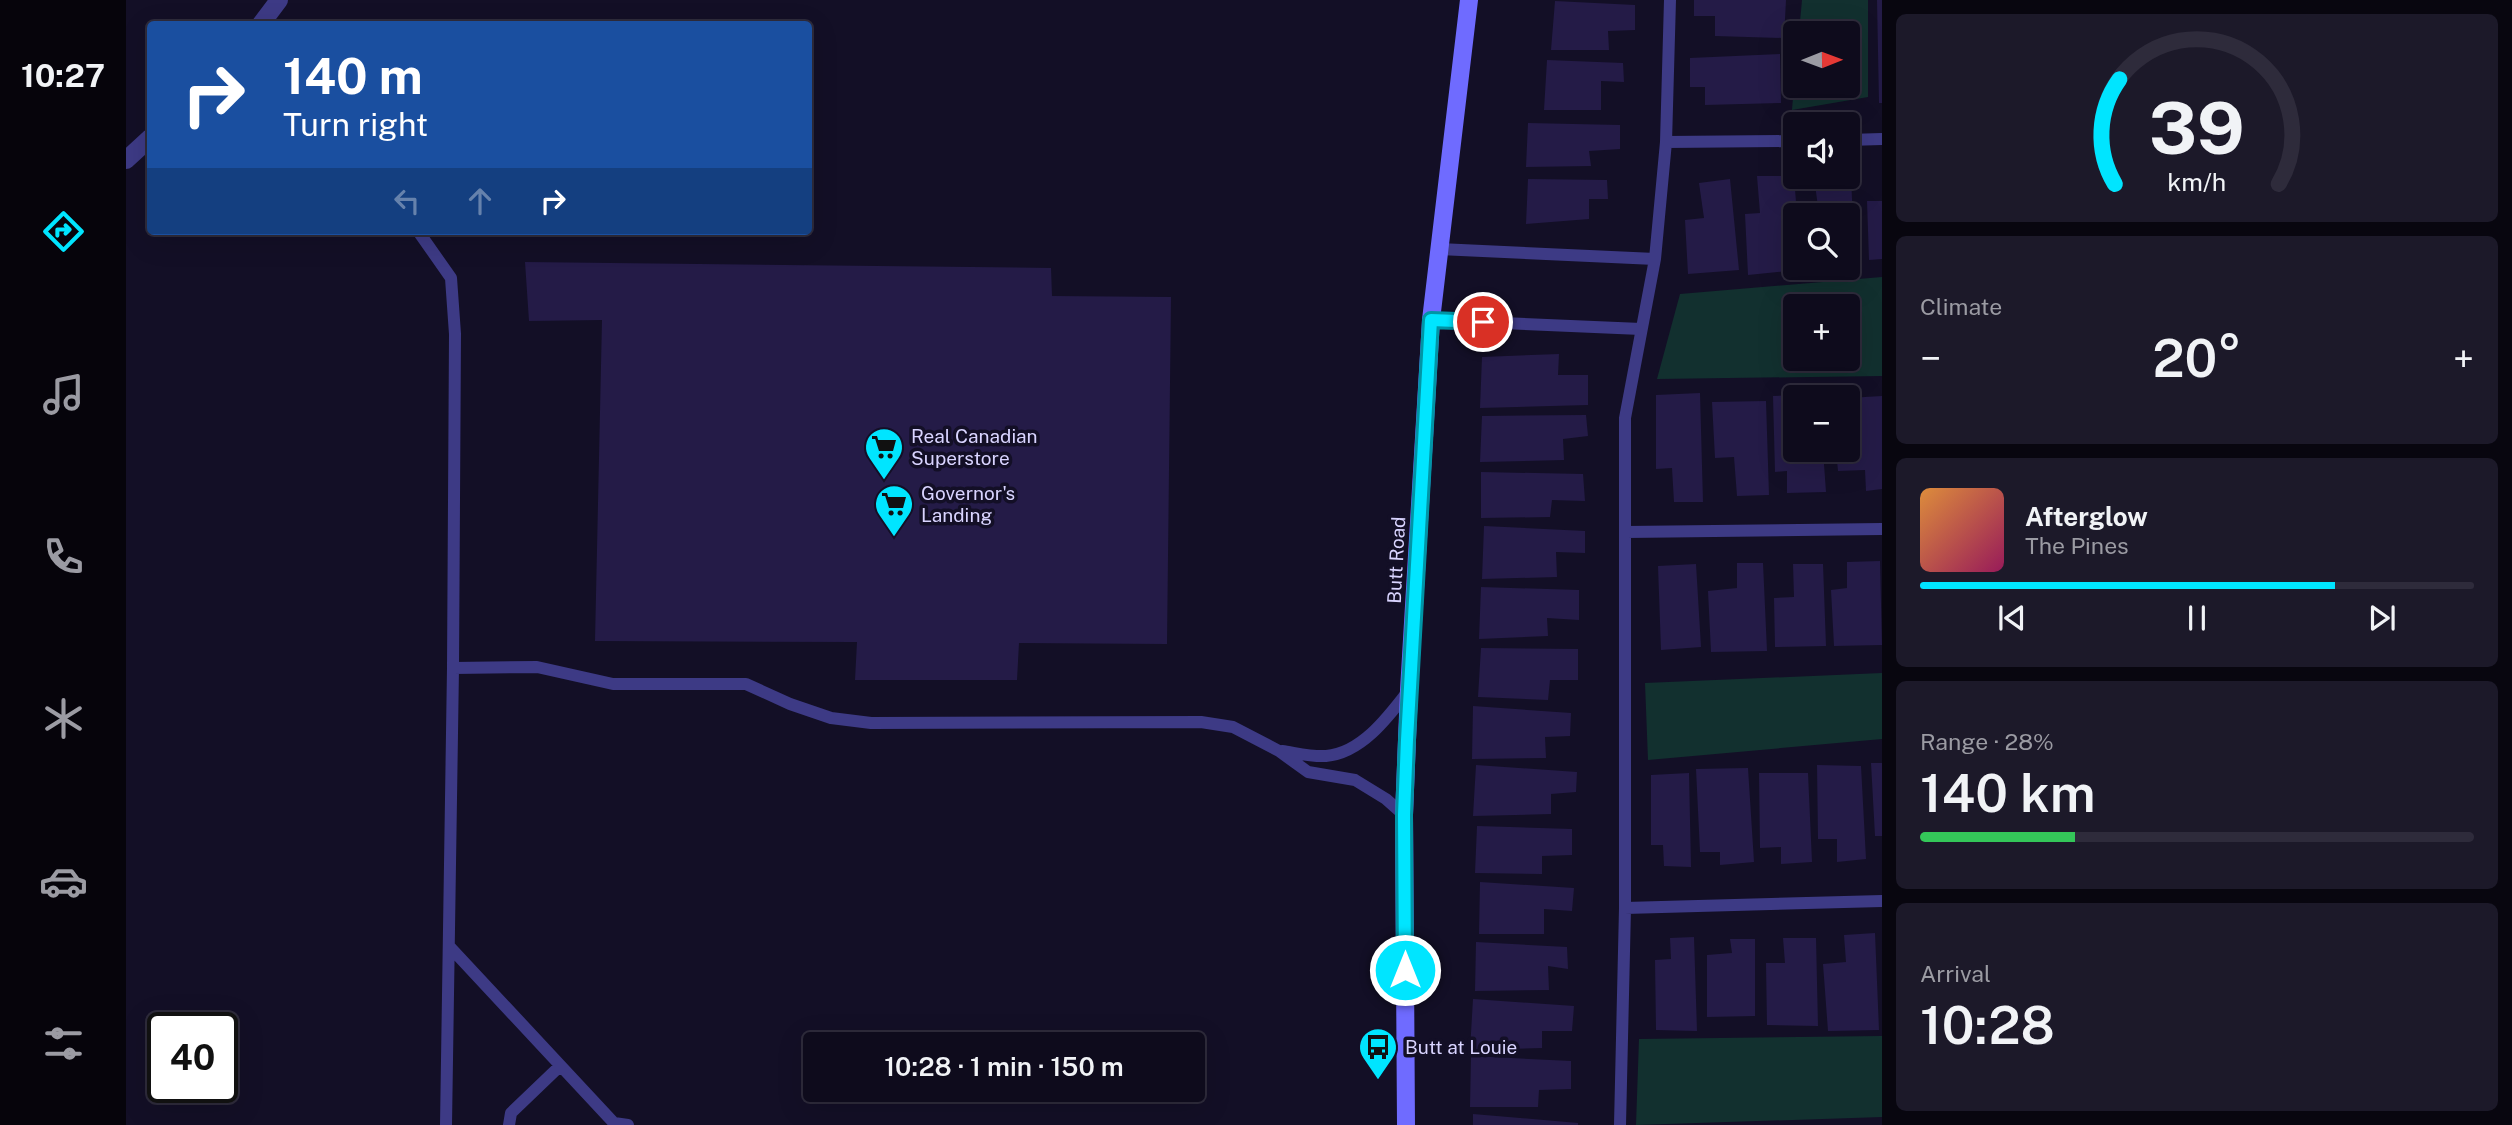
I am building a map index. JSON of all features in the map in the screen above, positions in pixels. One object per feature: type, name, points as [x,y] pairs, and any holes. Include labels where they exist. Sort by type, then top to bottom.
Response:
[{"type":"street","points":[[263,21],[279,0]]},
{"type":"street","name":"Butt Road","points":[[1406,1125],[1404,815],[1409,690],[1431,320],[1469,0]]},
{"type":"street","points":[[126,160],[147,141]]},
{"type":"lane","points":[[1620,1125],[1625,908],[1625,418],[1655,259],[1666,142],[1670,0]]},
{"type":"lane","points":[[1860,140],[1882,139]]},
{"type":"lane","points":[[1666,142],[1783,141]]},
{"type":"lane","points":[[421,235],[451,278],[455,334],[446,1125]]},
{"type":"lane","points":[[1439,249],[1655,259]]},
{"type":"lane","points":[[1431,320],[1641,329]]},
{"type":"lane","points":[[1626,532],[1882,529]]},
{"type":"lane","points":[[453,668],[537,667],[613,684],[746,684],[790,704],[831,718],[871,723],[1201,722],[1233,727],[1279,751],[1308,772],[1354,780],[1386,799],[1404,815]]},
{"type":"lane","points":[[1279,751],[1327,756],[1356,745],[1385,721],[1409,690]]},
{"type":"lane","points":[[1625,908],[1882,901]]},
{"type":"lane","points":[[449,946],[614,1123],[628,1125]]},
{"type":"lane","points":[[509,1125],[511,1113],[560,1066]]},
{"type":"green space","points":[[1802,0],[1868,0],[1868,97],[1792,110],[1793,98],[1860,98],[1860,21],[1800,21]]},
{"type":"green space","points":[[1882,277],[1882,376],[1657,379],[1680,294]]},
{"type":"green space","points":[[1882,673],[1882,739],[1648,760],[1645,683]]},
{"type":"green space","points":[[1882,1036],[1882,1117],[1636,1125],[1639,1039]]},
{"type":"building","points":[[1694,0],[1786,0],[1783,38],[1715,36],[1715,16],[1694,16]]},
{"type":"building","points":[[1877,0],[1882,0],[1882,103],[1879,103]]},
{"type":"building","points":[[1555,1],[1635,5],[1635,30],[1608,31],[1609,50],[1551,50]]},
{"type":"building","points":[[1780,54],[1781,103],[1705,105],[1705,87],[1690,87],[1690,58]]},
{"type":"building","points":[[1547,60],[1623,63],[1624,82],[1601,81],[1601,110],[1544,110]]},
{"type":"building","points":[[1528,123],[1620,125],[1620,149],[1589,151],[1591,166],[1526,167]]},
{"type":"building","points":[[1757,176],[1783,176],[1783,189],[1795,189],[1796,203],[1783,203],[1783,271],[1748,275],[1745,214],[1760,213]]},
{"type":"building","points":[[1528,179],[1607,180],[1608,199],[1589,199],[1589,219],[1526,224]]},
{"type":"building","points":[[1730,179],[1739,270],[1688,274],[1685,220],[1704,218],[1699,183]]},
{"type":"building","points":[[1816,189],[1852,189],[1852,203],[1817,203]]},
{"type":"building","points":[[1867,201],[1882,201],[1882,259],[1869,260]]},
{"type":"building","name":"Real Canadian Superstore","points":[[525,262],[1051,268],[1052,296],[1171,297],[1167,644],[1019,643],[1017,680],[855,680],[857,642],[595,641],[602,320],[529,321]]},
{"type":"building","points":[[1559,354],[1558,375],[1588,375],[1588,405],[1480,408],[1482,357]]},
{"type":"building","points":[[1700,393],[1703,502],[1674,502],[1672,468],[1656,469],[1656,395]]},
{"type":"building","points":[[1773,396],[1783,396],[1783,462],[1824,462],[1826,492],[1787,493],[1787,471],[1775,472]]},
{"type":"building","points":[[1882,396],[1882,489],[1866,491],[1865,470],[1838,471],[1837,462],[1860,462],[1860,397]]},
{"type":"building","points":[[1766,401],[1769,495],[1737,496],[1734,457],[1715,458],[1712,402]]},
{"type":"building","points":[[1586,415],[1588,436],[1563,439],[1564,460],[1480,462],[1482,416]]},
{"type":"building","points":[[1481,472],[1583,474],[1585,501],[1552,500],[1550,517],[1481,518]]},
{"type":"building","points":[[1484,526],[1585,531],[1585,553],[1556,552],[1557,577],[1482,579]]},
{"type":"building","points":[[1880,561],[1882,645],[1834,646],[1831,590],[1847,588],[1847,562]]},
{"type":"building","points":[[1737,563],[1763,563],[1767,651],[1711,652],[1708,591],[1737,588]]},
{"type":"building","points":[[1696,564],[1701,647],[1661,650],[1658,566]]},
{"type":"building","points":[[1793,564],[1823,564],[1826,646],[1775,647],[1774,598],[1794,597]]},
{"type":"building","points":[[1481,587],[1579,590],[1579,620],[1547,618],[1548,636],[1479,639]]},
{"type":"building","points":[[1481,648],[1578,649],[1578,680],[1550,680],[1548,700],[1478,697]]},
{"type":"building","points":[[1473,706],[1571,713],[1570,736],[1545,737],[1546,758],[1472,759]]},
{"type":"building","points":[[1871,763],[1882,763],[1882,836],[1875,836]]},
{"type":"building","points":[[1476,765],[1577,772],[1576,792],[1551,794],[1551,814],[1473,816]]},
{"type":"building","points":[[1817,765],[1861,766],[1866,859],[1837,862],[1837,839],[1818,839]]},
{"type":"building","points":[[1748,768],[1754,862],[1720,865],[1720,852],[1700,852],[1696,769]]},
{"type":"building","points":[[1689,773],[1691,867],[1664,866],[1663,845],[1651,845],[1651,775]]},
{"type":"building","points":[[1759,773],[1808,773],[1812,862],[1781,864],[1781,847],[1760,848]]},
{"type":"building","points":[[1477,826],[1572,829],[1572,855],[1542,856],[1542,874],[1475,873]]},
{"type":"building","points":[[1480,882],[1574,888],[1572,911],[1544,909],[1544,934],[1479,934]]},
{"type":"building","points":[[1875,933],[1879,1030],[1828,1031],[1823,964],[1846,962],[1844,935]]},
{"type":"building","points":[[1694,937],[1697,1031],[1656,1030],[1655,960],[1671,959],[1670,938]]},
{"type":"building","points":[[1783,938],[1816,938],[1818,1026],[1767,1025],[1766,963],[1785,963]]},
{"type":"building","points":[[1730,939],[1755,939],[1755,1016],[1707,1017],[1707,955],[1732,953]]},
{"type":"building","points":[[1476,942],[1567,947],[1568,969],[1548,966],[1549,990],[1475,991]]},
{"type":"building","points":[[1473,999],[1574,1006],[1572,1031],[1542,1031],[1542,1048],[1470,1050]]},
{"type":"building","points":[[1471,1056],[1571,1061],[1571,1089],[1539,1090],[1538,1107],[1470,1107]]},
{"type":"building","points":[[1473,1114],[1578,1123],[1578,1125],[1473,1125]]},
{"type":"place","name":"Real Canadian Superstore","points":[[884,481]]},
{"type":"place","name":"Governor's Landing","points":[[894,538]]},
{"type":"place","name":"Butt at Louie","points":[[1378,1081]]},
{"type":"route","points":[[1405,970],[1404,815],[1431,320],[1483,322]]}]
